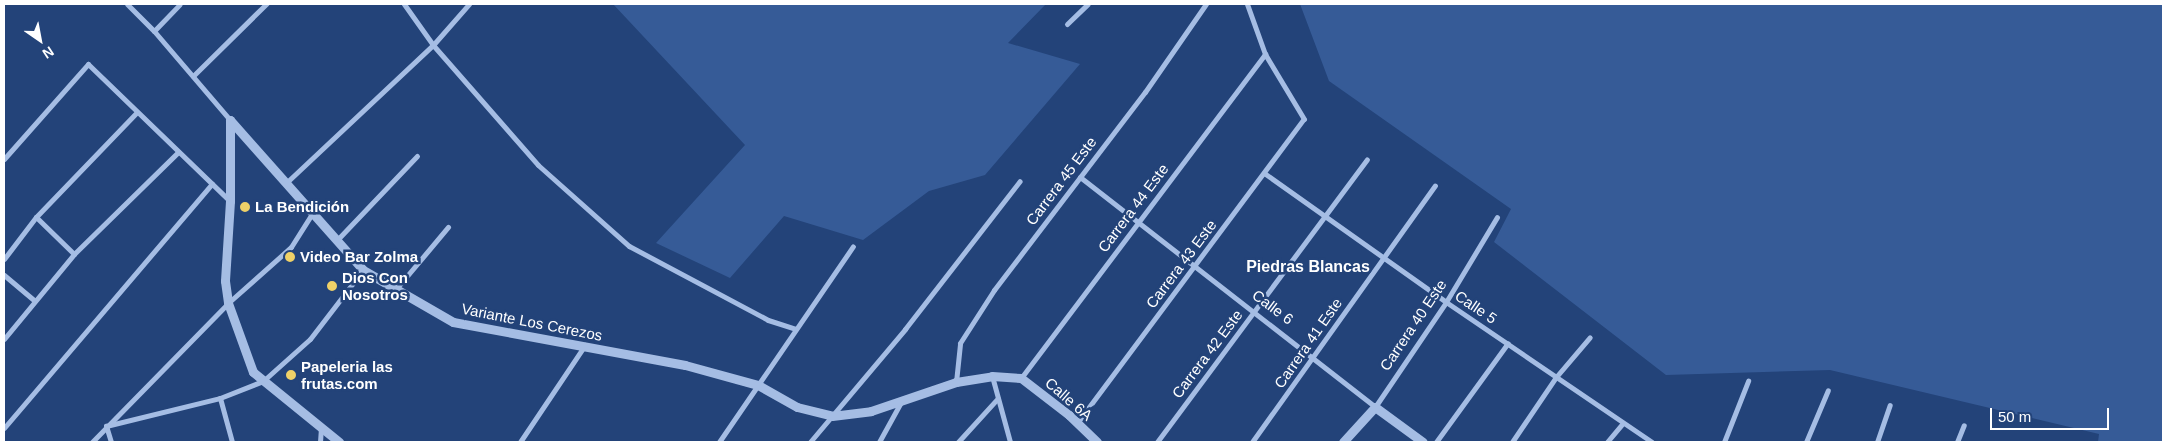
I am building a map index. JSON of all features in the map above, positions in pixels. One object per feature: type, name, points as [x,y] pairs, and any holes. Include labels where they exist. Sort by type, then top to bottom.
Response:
[{"type":"street","points":[[127,4],[154,31],[230,120],[230,201],[225,280],[228,303],[253,372],[339,442]]},
{"type":"street","points":[[154,31],[180,4]]},
{"type":"street","points":[[193,76],[266,4]]},
{"type":"street","points":[[404,4],[433,45],[538,165],[629,246],[768,320],[796,329]]},
{"type":"street","points":[[287,182],[433,45],[469,4]]},
{"type":"street","points":[[1067,24],[1088,4]]},
{"type":"street","name":"Carrera 45 Este","points":[[956,382],[960,343],[994,290],[1080,177],[1206,4]]},
{"type":"street","points":[[1247,4],[1265,54]]},
{"type":"street","name":"Carrera 43 Este","points":[[1077,423],[1304,119],[1265,54]]},
{"type":"street","name":"Carrera 44 Este","points":[[1021,378],[1265,54]]},
{"type":"street","points":[[4,159],[88,64],[136,113],[230,201]]},
{"type":"street","points":[[4,259],[36,217],[136,113]]},
{"type":"street","name":"Variante Los Cerezos","points":[[230,120],[287,182],[363,270],[453,322],[685,365],[758,385],[797,407],[832,416],[871,411],[956,382],[992,376],[1021,378]]},
{"type":"street","points":[[4,339],[74,254],[178,152]]},
{"type":"street","points":[[337,240],[417,156]]},
{"type":"street","name":"Carrera 42 Este","points":[[1157,442],[1367,160]]},
{"type":"street","name":"Calle 5","points":[[1264,173],[1326,215],[1446,302],[1622,424],[1652,442]]},
{"type":"street","name":"Calle 6","points":[[1080,177],[1314,356],[1375,407],[1424,442]]},
{"type":"street","points":[[810,442],[1020,182]]},
{"type":"street","points":[[4,428],[212,184]]},
{"type":"street","name":"Carrera 41 Este","points":[[1252,442],[1435,185]]},
{"type":"street","points":[[92,442],[228,303],[290,247],[313,212]]},
{"type":"street","points":[[36,217],[74,254]]},
{"type":"street","name":"Carrera 40 Este","points":[[1344,442],[1375,407],[1446,302],[1497,217]]},
{"type":"street","points":[[396,288],[448,227]]},
{"type":"street","points":[[719,442],[853,246]]},
{"type":"street","points":[[106,426],[220,398],[263,381],[310,338],[363,270]]},
{"type":"street","points":[[4,275],[35,301]]},
{"type":"street","points":[[1512,442],[1556,377],[1590,336]]},
{"type":"street","points":[[1436,442],[1508,344]]},
{"type":"street","points":[[520,442],[585,346]]},
{"type":"street","points":[[992,376],[1010,442]]},
{"type":"street","name":"Calle 6A","points":[[1021,378],[1077,423],[1097,442]]},
{"type":"street","points":[[1724,442],[1748,381]]},
{"type":"street","points":[[1806,442],[1828,390]]},
{"type":"street","points":[[220,398],[232,442]]},
{"type":"street","points":[[958,442],[998,398]]},
{"type":"street","points":[[879,442],[901,402]]},
{"type":"street","points":[[1877,442],[1890,405]]},
{"type":"street","points":[[1607,442],[1622,424]]},
{"type":"street","points":[[1957,442],[1964,425]]},
{"type":"street","points":[[106,426],[111,442]]},
{"type":"street","points":[[320,428],[320,442]]},
{"type":"shaded area","points":[[613,4],[1046,4],[1008,43],[1080,64],[985,175],[929,191],[863,240],[784,216],[730,278],[656,243],[745,145]]},
{"type":"shaded area","points":[[1300,4],[2163,4],[2163,442],[2098,442],[2099,434],[1830,370],[1666,375],[1494,242],[1511,209],[1329,81]]},
{"type":"place","name":"La Bendición","points":[[245,207]]},
{"type":"place","name":"Video Bar Zolma","points":[[290,257]]},
{"type":"place","name":"Dios Con Nosotros","points":[[332,286]]},
{"type":"place","name":"Papeleria las frutas.com","points":[[291,375]]},
{"type":"district","name":"Piedras Blancas","points":[[1308,267]]}]
